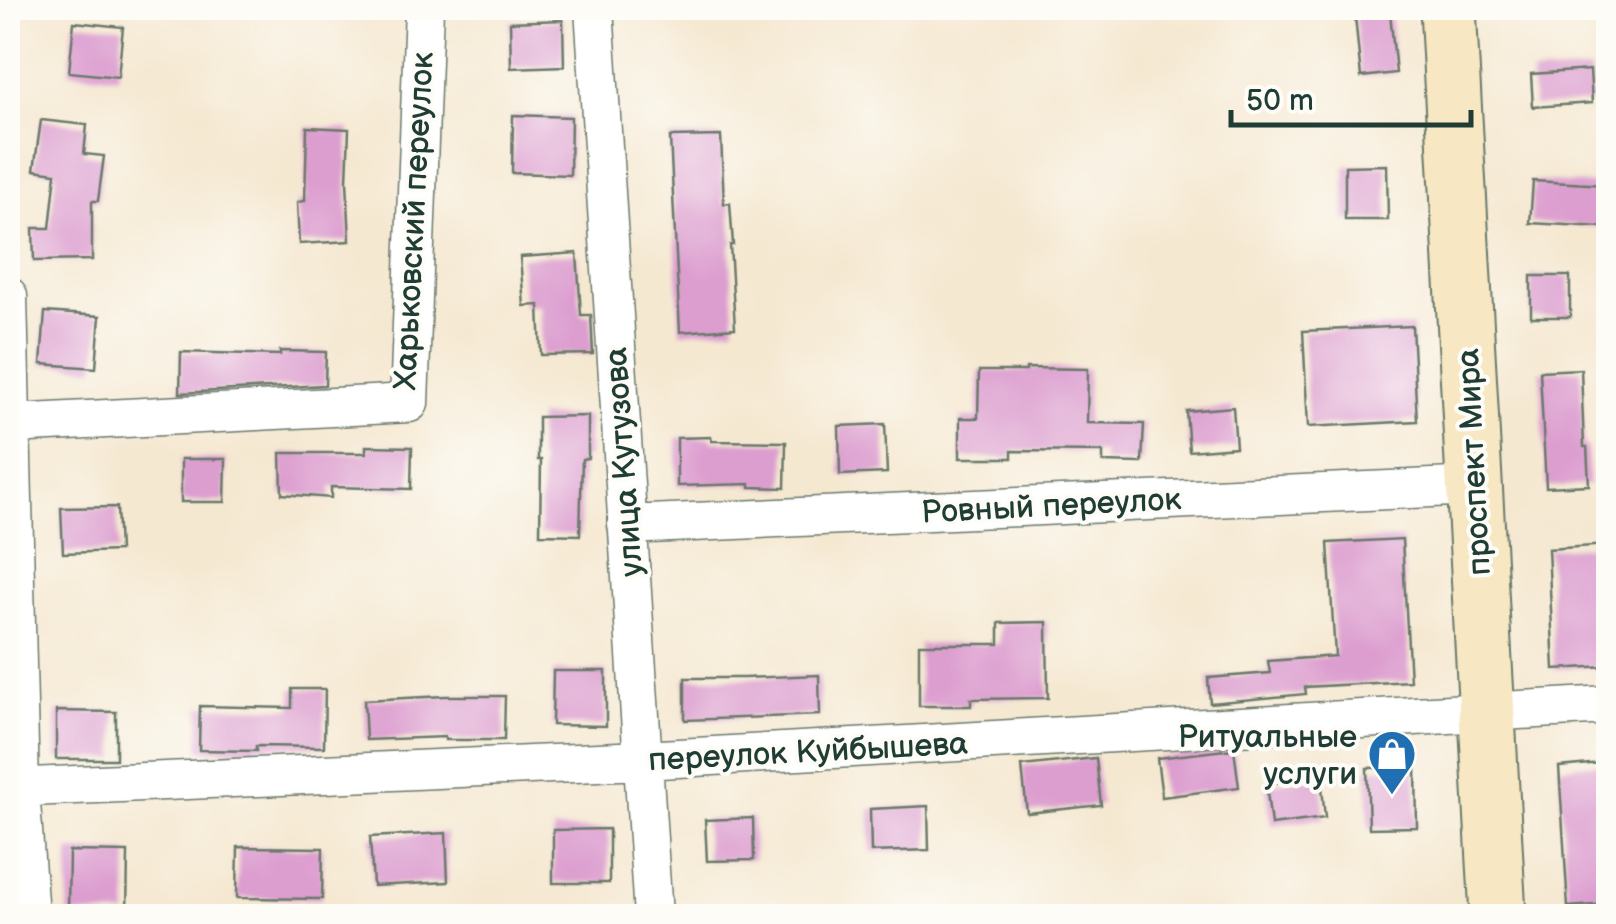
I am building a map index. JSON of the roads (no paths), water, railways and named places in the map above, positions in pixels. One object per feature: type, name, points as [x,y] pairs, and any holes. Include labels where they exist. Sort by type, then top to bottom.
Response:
[{"type":"main road","name":"проспект Мира","points":[[1448,8],[1498,916]]},
{"type":"street","name":"Харьковский переулок","points":[[12,424],[409,403],[424,8]]},
{"type":"street","name":"улица Кутузова","points":[[594,8],[652,916]]},
{"type":"street","points":[[8,296],[14,788],[29,916]]},
{"type":"street","name":"Ровный переулок","points":[[627,525],[1474,486]]},
{"type":"street","name":"переулок Куйбышева","points":[[14,788],[642,760],[1608,706]]},
{"type":"place","name":"Ритуальные услуги","points":[[1392,796]]}]
